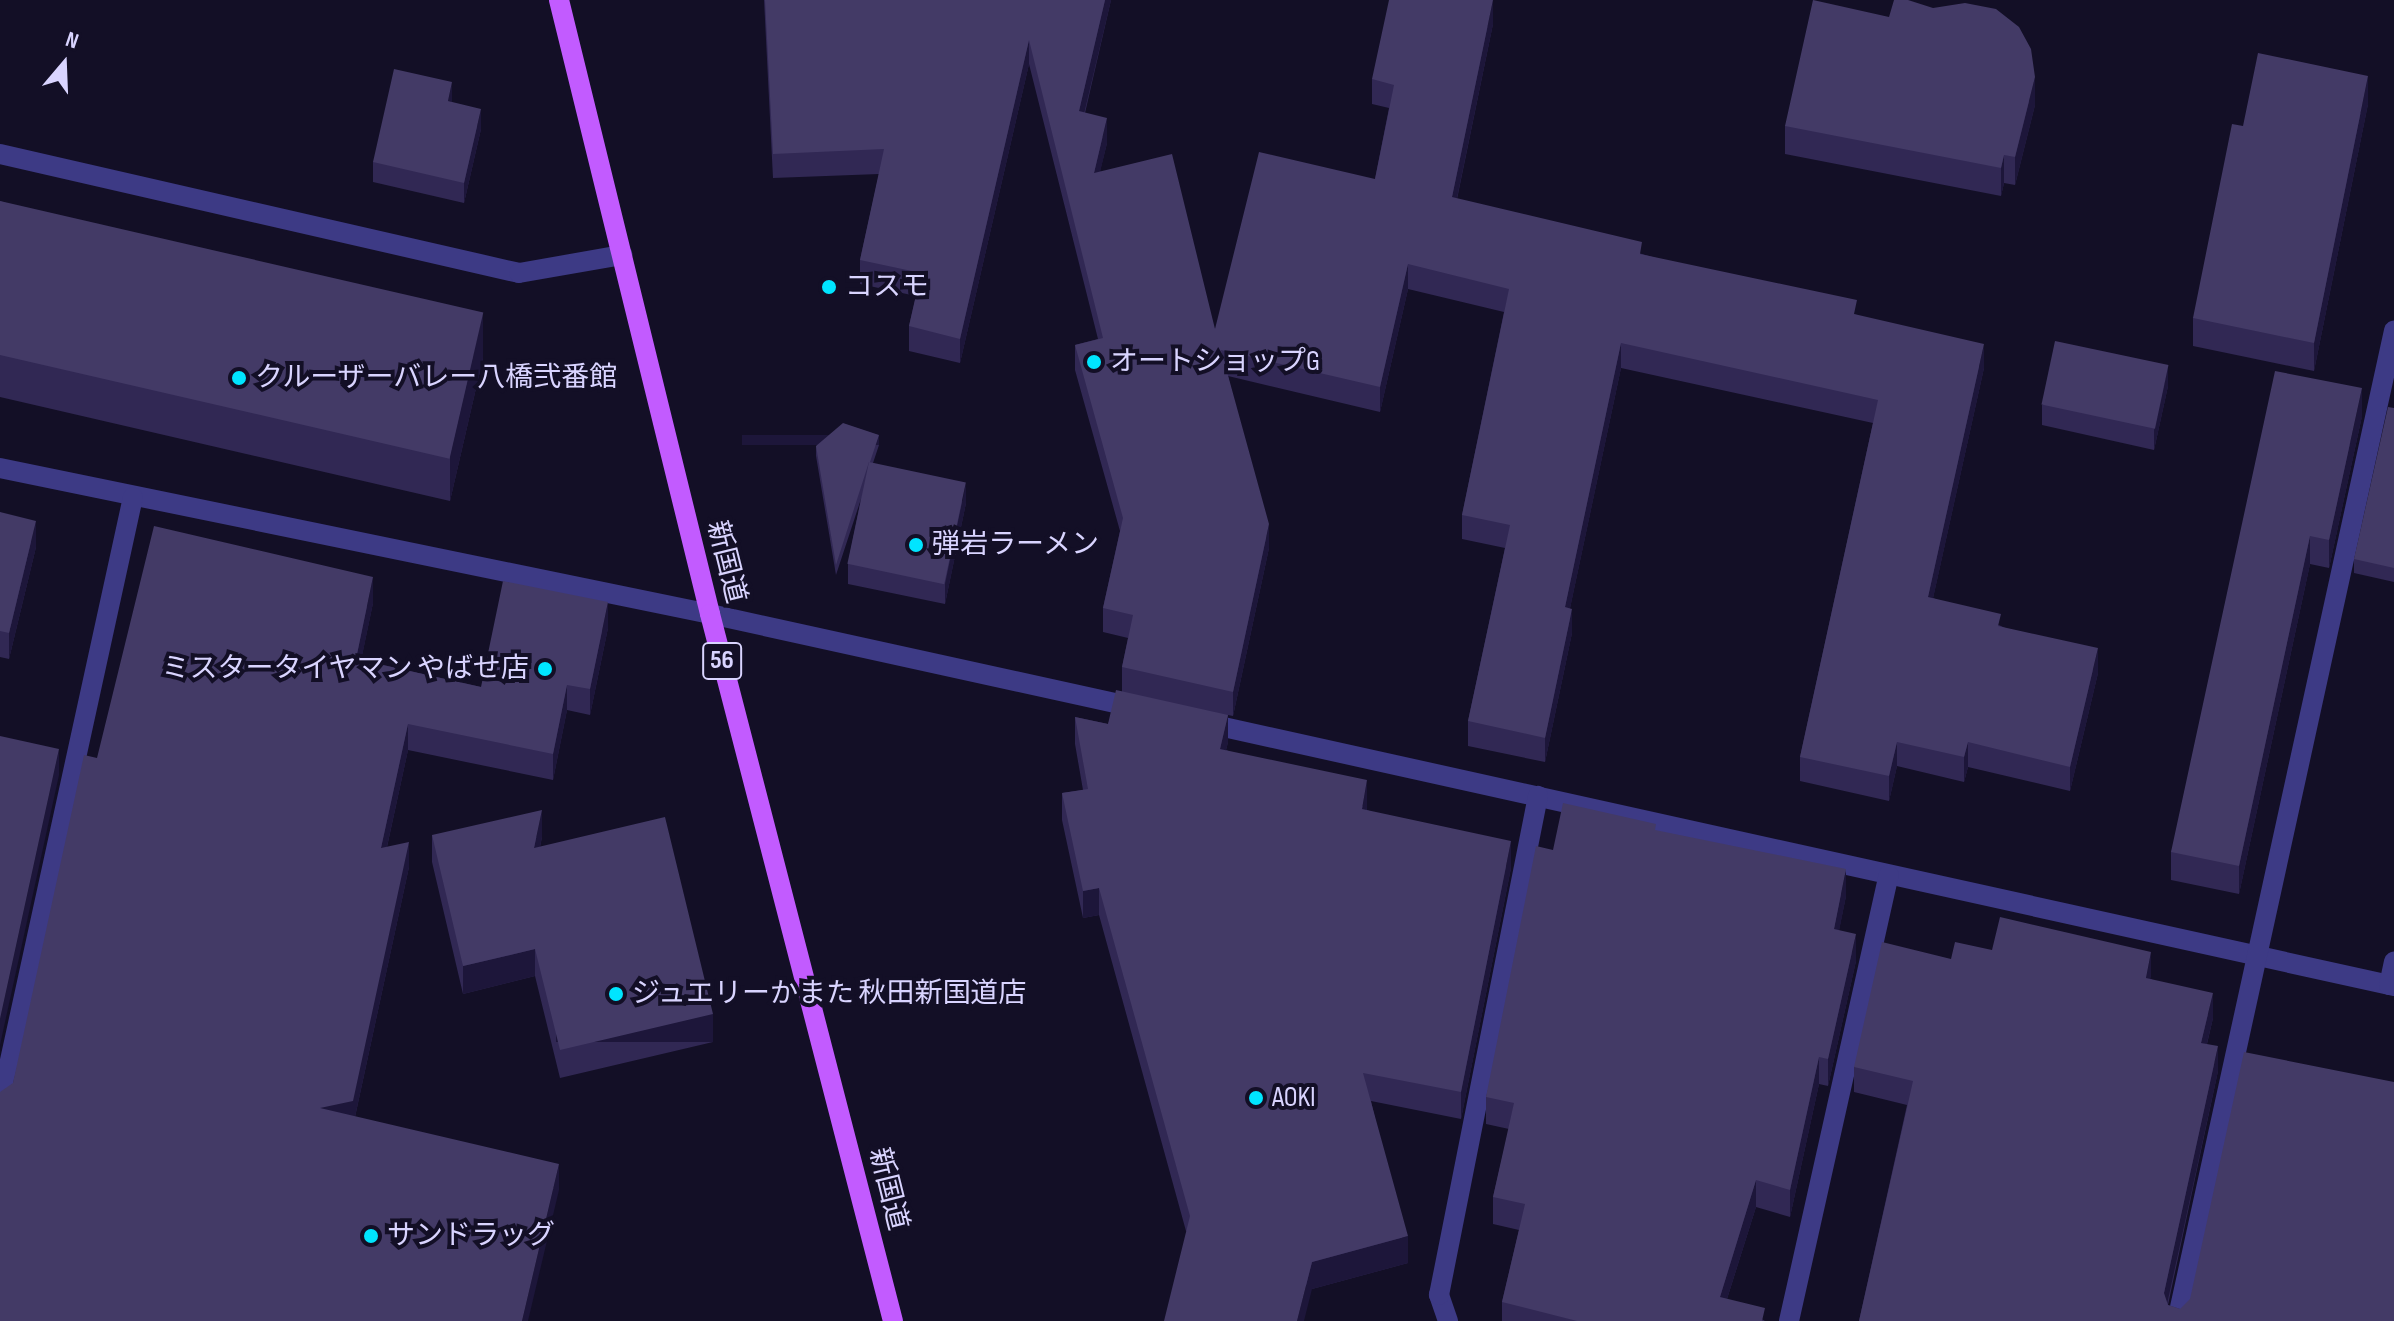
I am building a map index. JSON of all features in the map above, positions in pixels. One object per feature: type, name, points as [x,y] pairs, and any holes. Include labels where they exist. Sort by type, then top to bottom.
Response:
[{"type":"main road","name":"新国道","points":[[559,0],[710,614],[893,1321]]},
{"type":"street","points":[[0,154],[519,273],[622,255]]},
{"type":"street","points":[[2177,1321],[2394,331]]},
{"type":"street","points":[[0,468],[710,614],[2391,986],[2394,962]]},
{"type":"street","points":[[0,1106],[133,497]]},
{"type":"street","points":[[1448,1321],[1439,1295],[1538,796]]},
{"type":"street","points":[[1789,1321],[1889,875]]},
{"type":"building","points":[[765,0],[1105,0],[1079,111],[1107,118],[1094,173],[1172,154],[1215,329],[1259,152],[1375,179],[1394,85],[1372,79],[1389,0],[1493,0],[1452,197],[1642,242],[1640,254],[1857,300],[1854,314],[1984,344],[1928,597],[2001,614],[1998,626],[2098,648],[2070,767],[1968,742],[1964,757],[1897,742],[1889,776],[1800,757],[1878,400],[1621,343],[1565,607],[1572,609],[1545,738],[1468,721],[1510,525],[1462,515],[1509,289],[1408,264],[1380,387],[1221,350],[1269,524],[1233,692],[1122,667],[1133,615],[1103,608],[1123,518],[1075,345],[1103,338],[1029,40],[960,339],[909,326],[921,273],[860,260],[884,149],[773,154]]},
{"type":"building","points":[[1813,0],[1889,17],[1894,0],[1908,0],[1933,8],[1965,3],[1996,9],[2019,27],[2031,49],[2035,77],[2015,157],[2004,155],[2001,168],[1785,126]]},
{"type":"building","points":[[2258,53],[2368,76],[2314,343],[2193,318],[2232,124],[2243,126]]},
{"type":"building","points":[[394,69],[452,82],[448,101],[481,109],[464,183],[373,162]]},
{"type":"building","name":"クルーザーバレー八橋弐番館","points":[[0,201],[483,313],[450,459],[0,355]]},
{"type":"building","points":[[2055,341],[2168,365],[2155,429],[2041,405]]},
{"type":"building","points":[[2275,371],[2362,388],[2329,540],[2310,536],[2239,866],[2171,852]]},
{"type":"building","points":[[2388,407],[2394,408],[2394,568],[2354,559]]},
{"type":"building","points":[[843,423],[879,435],[836,565],[816,446]]},
{"type":"building","name":"弾岩ラーメン","points":[[869,462],[966,483],[944,584],[847,564]]},
{"type":"building","points":[[0,512],[36,521],[9,633],[0,631]]},
{"type":"building","points":[[154,526],[373,577],[356,659],[481,687],[503,581],[608,602],[590,689],[567,685],[553,754],[408,724],[381,848],[409,842],[353,1101],[320,1108],[559,1164],[522,1321],[0,1321],[0,1092],[13,1083],[84,755],[97,758]]},
{"type":"building","points":[[1116,690],[1228,715],[1220,749],[1367,780],[1362,809],[1511,841],[1461,1092],[1363,1073],[1408,1236],[1312,1262],[1297,1321],[1164,1321],[1190,1216],[1099,888],[1083,891],[1062,793],[1088,789],[1075,717],[1108,724]]},
{"type":"building","points":[[0,736],[59,749],[0,1019]]},
{"type":"building","points":[[1563,803],[1656,824],[1655,830],[1846,869],[1834,929],[1856,934],[1828,1059],[1819,1057],[1790,1190],[1756,1180],[1720,1297],[1765,1308],[1762,1321],[1577,1321],[1502,1302],[1525,1204],[1493,1197],[1514,1103],[1486,1097],[1536,846],[1553,850]]},
{"type":"building","points":[[542,810],[534,848],[665,817],[713,1014],[560,1050],[535,949],[463,966],[432,835]]},
{"type":"building","points":[[2000,917],[2151,952],[2146,978],[2213,993],[2201,1043],[2218,1046],[2164,1293],[2168,1305],[2180,1309],[2190,1299],[2244,1052],[2394,1082],[2394,1321],[1859,1321],[1913,1081],[1854,1067],[1882,942],[1951,959],[1955,942],[1992,950]]},
{"type":"place","name":"コスモ","points":[[829,287]]},
{"type":"place","name":"オートショップG","points":[[1094,362]]},
{"type":"place","name":"クルーザーバレー八橋弐番館","points":[[239,378]]},
{"type":"place","name":"弾岩ラーメン","points":[[916,545]]},
{"type":"place","name":"ミスタータイヤマン やばせ店","points":[[545,669]]},
{"type":"place","name":"ジュエリーかまた 秋田新国道店","points":[[616,994]]},
{"type":"place","name":"AOKI","points":[[1256,1098]]},
{"type":"place","name":"サンドラッグ","points":[[371,1236]]}]
